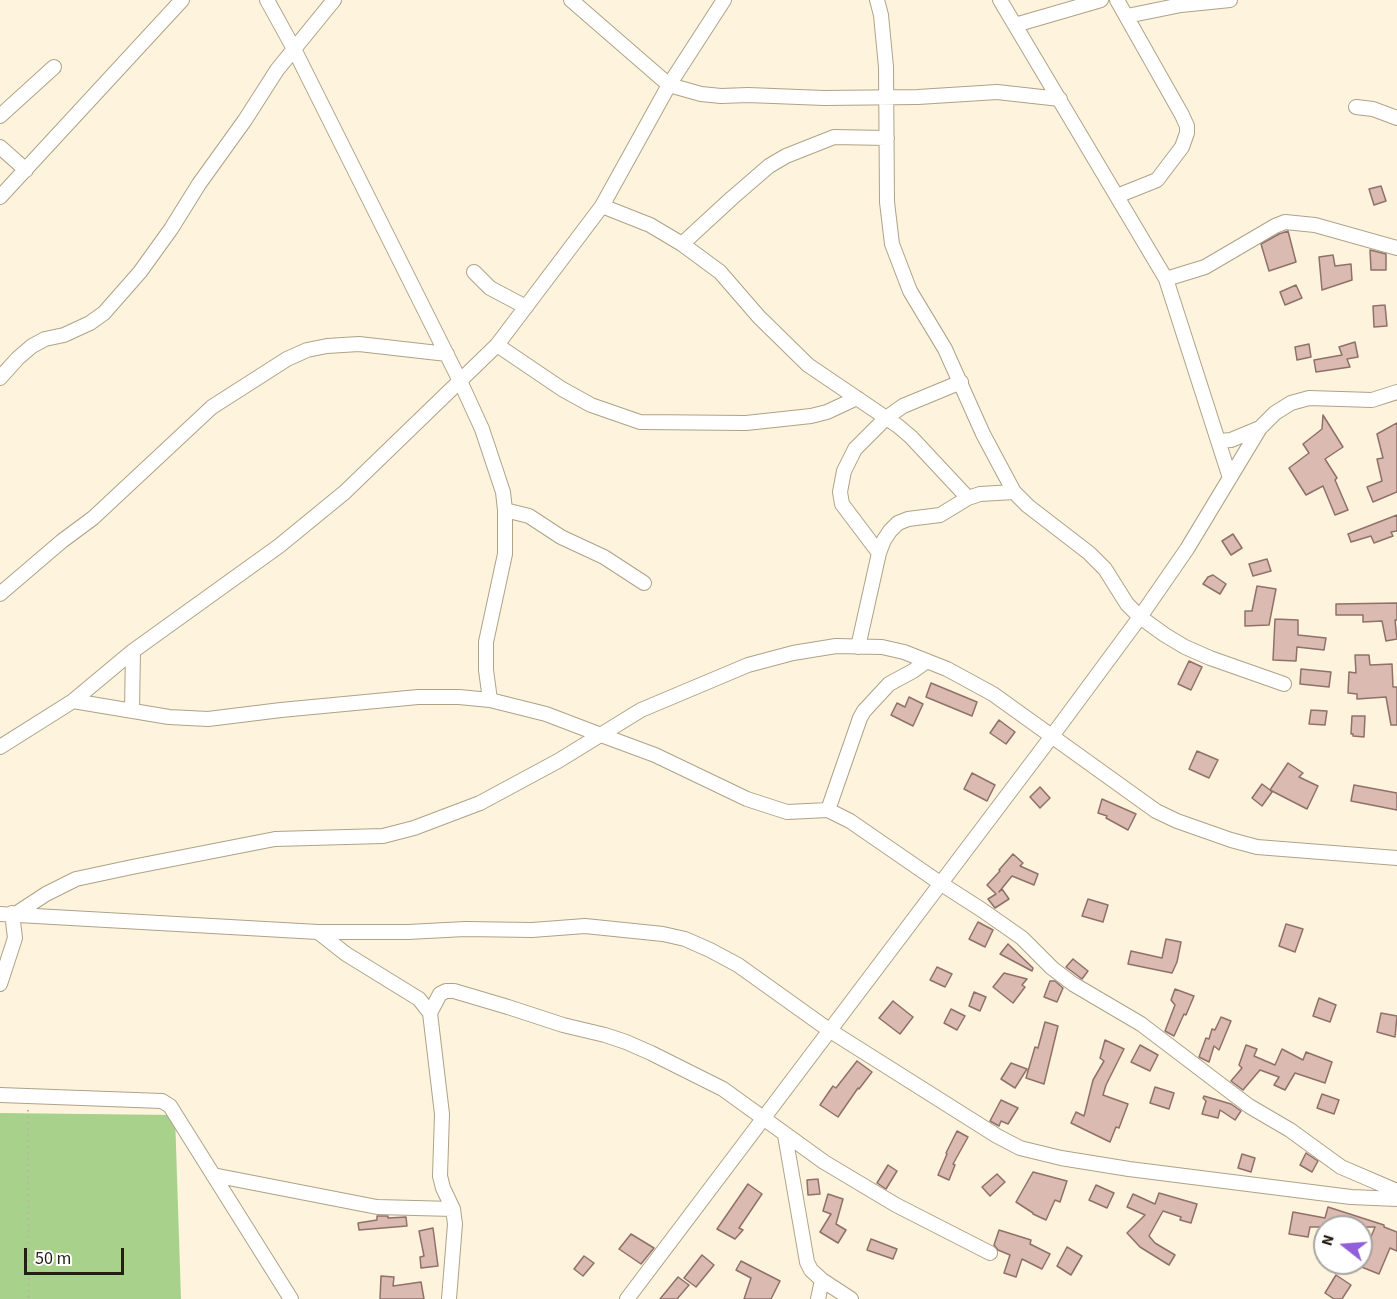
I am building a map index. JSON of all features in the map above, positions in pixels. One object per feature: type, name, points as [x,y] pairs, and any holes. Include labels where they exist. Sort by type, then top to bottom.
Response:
[{"type":"street","points":[[0,197],[182,0]]},
{"type":"street","points":[[267,0],[294,49],[460,381],[482,429],[503,492],[506,510],[505,554],[486,642],[486,670],[490,700]]},
{"type":"street","points":[[0,378],[32,346],[45,339],[64,335],[90,323],[104,313],[140,272],[294,49],[334,0]]},
{"type":"street","points":[[572,0],[669,85],[701,94],[918,97],[997,92],[1060,99]]},
{"type":"street","points":[[0,747],[73,701],[133,651],[279,546],[345,492],[496,345],[602,206],[669,85],[724,0]]},
{"type":"street","points":[[877,0],[884,40],[887,97],[886,202],[892,244],[910,291],[945,349],[983,434],[1014,492],[1028,506],[1089,553],[1105,569],[1127,604],[1140,617],[1185,647],[1284,684]]},
{"type":"street","points":[[1000,0],[1166,279],[1230,478]]},
{"type":"street","points":[[1015,25],[1101,0]]},
{"type":"street","points":[[1117,0],[1187,126],[1182,147],[1157,180],[1117,196]]},
{"type":"street","points":[[1127,16],[1181,5],[1230,0]]},
{"type":"street","points":[[0,116],[54,67]]},
{"type":"street","points":[[1356,107],[1373,108],[1397,118]]},
{"type":"street","points":[[682,244],[769,166],[786,156],[834,137],[887,138]]},
{"type":"street","points":[[0,147],[26,170]]},
{"type":"street","points":[[602,206],[650,225],[682,244],[720,272],[759,317],[808,365],[912,437],[968,498]]},
{"type":"street","points":[[1166,279],[1205,267],[1275,225],[1285,222],[1315,225],[1397,248]]},
{"type":"street","points":[[474,272],[490,288],[526,307]]},
{"type":"street","points":[[0,594],[62,541],[93,518],[212,407],[286,359],[307,350],[359,344],[447,354]]},
{"type":"street","points":[[496,345],[562,389],[591,405],[640,422],[746,423],[811,416],[857,399]]},
{"type":"street","points":[[879,553],[845,510],[840,492],[844,471],[855,449],[886,418],[903,406],[961,382]]},
{"type":"street","points":[[627,1299],[1140,617],[1187,549],[1260,428],[1275,413],[1291,403],[1309,398],[1372,400],[1397,392]]},
{"type":"street","points":[[1218,441],[1231,440],[1260,428]]},
{"type":"street","points":[[858,647],[879,553],[884,540],[898,523],[908,519],[940,515],[968,498],[980,494],[1014,492]]},
{"type":"street","points":[[506,510],[529,516],[561,537],[604,557],[644,583]]},
{"type":"street","points":[[10,913],[76,879],[132,867],[275,839],[383,836],[414,828],[480,803],[558,761],[641,710],[748,665],[793,653],[836,646],[882,647],[904,652],[993,694],[1156,811],[1177,821],[1257,847],[1397,858]]},
{"type":"street","points":[[132,711],[133,651]]},
{"type":"street","points":[[828,810],[864,711],[889,684],[927,661]]},
{"type":"street","points":[[73,701],[169,717],[208,719],[418,697],[490,700],[546,714],[655,755],[747,799],[786,812],[828,810],[850,821],[982,909],[1022,938],[1072,984],[1141,1024],[1249,1106],[1290,1130],[1341,1167],[1397,1191]]},
{"type":"street","points":[[10,913],[318,932],[408,932],[465,928],[532,930],[585,926],[663,934],[685,939],[738,965],[829,1030],[997,1136],[1020,1148],[1061,1158],[1149,1172],[1351,1197],[1397,1198]]},
{"type":"street","points":[[0,984],[15,938],[10,913]]},
{"type":"street","points":[[318,932],[363,965],[419,999],[430,1013],[442,1114],[440,1176],[442,1188],[453,1209],[455,1224],[449,1299]]},
{"type":"street","points":[[430,1013],[440,994],[454,991],[563,1026],[626,1042],[723,1089],[824,1162],[896,1205],[990,1253]]},
{"type":"street","points":[[0,1095],[30,1098],[162,1101],[175,1111],[291,1299]]},
{"type":"street","points":[[785,1135],[807,1262],[811,1270],[822,1280],[851,1299]]},
{"type":"street","points":[[213,1175],[377,1207],[453,1209]]},
{"type":"street","points":[[818,1299],[822,1280]]},
{"type":"path","points":[[29,1299],[28,1113],[30,1098]]},
{"type":"green space","points":[[0,1113],[175,1115],[181,1299],[0,1299]]},
{"type":"building","points":[[1381,186],[1386,201],[1374,205],[1369,189]]},
{"type":"building","points":[[1288,231],[1296,262],[1269,271],[1261,244]]},
{"type":"building","points":[[1370,250],[1386,254],[1386,270],[1371,270]]},
{"type":"building","points":[[1333,255],[1335,266],[1351,264],[1352,280],[1322,290],[1319,257]]},
{"type":"building","points":[[1296,285],[1302,298],[1285,305],[1280,292]]},
{"type":"building","points":[[1385,305],[1387,326],[1374,327],[1373,306]]},
{"type":"building","points":[[1355,342],[1358,357],[1347,359],[1350,367],[1316,372],[1314,360],[1342,355],[1339,347]]},
{"type":"building","points":[[1309,344],[1311,357],[1297,360],[1295,347]]},
{"type":"building","points":[[1323,415],[1343,447],[1325,459],[1337,478],[1335,480],[1348,510],[1335,515],[1323,486],[1306,495],[1289,468],[1309,453],[1303,444],[1322,429]]},
{"type":"building","points":[[1397,423],[1397,492],[1373,502],[1367,487],[1382,481],[1377,459],[1383,458],[1377,434]]},
{"type":"building","points":[[1397,515],[1397,531],[1391,532],[1393,536],[1374,543],[1371,536],[1351,542],[1348,534]]},
{"type":"building","points":[[1233,534],[1242,548],[1231,555],[1222,541]]},
{"type":"building","points":[[1267,559],[1271,571],[1253,576],[1249,564]]},
{"type":"building","points":[[1213,575],[1226,584],[1220,594],[1203,584],[1208,577]]},
{"type":"building","points":[[1257,586],[1276,589],[1269,625],[1245,626],[1245,611],[1252,611]]},
{"type":"building","points":[[1397,603],[1397,620],[1395,620],[1397,639],[1386,641],[1382,621],[1363,622],[1363,615],[1336,615],[1336,604]]},
{"type":"building","points":[[1275,619],[1298,620],[1298,635],[1326,638],[1324,650],[1297,647],[1296,661],[1273,660]]},
{"type":"building","points":[[1355,655],[1369,655],[1370,665],[1392,664],[1393,687],[1397,687],[1397,725],[1391,725],[1386,697],[1357,699],[1357,694],[1348,693],[1349,672],[1356,673]]},
{"type":"building","points":[[1189,661],[1202,667],[1191,690],[1178,684]]},
{"type":"building","points":[[1301,669],[1331,672],[1329,687],[1300,684]]},
{"type":"building","points":[[931,683],[977,702],[972,716],[926,697]]},
{"type":"building","points":[[909,697],[923,704],[913,726],[891,715],[897,703],[905,707]]},
{"type":"building","points":[[1311,710],[1327,711],[1325,725],[1309,724]]},
{"type":"building","points":[[1352,716],[1365,716],[1364,737],[1351,734]]},
{"type":"building","points":[[999,720],[1015,732],[1006,744],[990,733]]},
{"type":"building","points":[[1197,751],[1218,760],[1209,778],[1189,769]]},
{"type":"building","points":[[1288,763],[1303,773],[1299,777],[1318,786],[1307,809],[1270,790]]},
{"type":"building","points":[[972,773],[995,785],[987,801],[964,789]]},
{"type":"building","points":[[1262,784],[1272,792],[1262,806],[1252,798]]},
{"type":"building","points":[[1354,785],[1397,793],[1397,810],[1351,801]]},
{"type":"building","points":[[1040,787],[1050,798],[1040,808],[1030,797]]},
{"type":"building","points":[[1102,799],[1136,814],[1128,830],[1106,818],[1107,816],[1098,813]]},
{"type":"building","points":[[1013,854],[1023,863],[1020,866],[1038,874],[1034,885],[1012,876],[999,892],[1002,889],[1009,899],[995,908],[988,899],[996,894],[987,885]]},
{"type":"building","points":[[1088,899],[1108,905],[1103,922],[1082,916]]},
{"type":"building","points":[[978,922],[993,930],[985,947],[969,939]]},
{"type":"building","points":[[1286,924],[1303,929],[1295,952],[1279,946]]},
{"type":"building","points":[[1166,939],[1181,942],[1172,973],[1128,964],[1131,951],[1162,958]]},
{"type":"building","points":[[1008,944],[1033,968],[1032,971],[1000,954]]},
{"type":"building","points":[[1073,959],[1088,971],[1082,979],[1066,967]]},
{"type":"building","points":[[937,967],[952,974],[945,987],[930,980]]},
{"type":"building","points":[[1004,973],[1027,979],[1022,985],[1025,987],[1013,1003],[993,987]]},
{"type":"building","points":[[1050,981],[1055,981],[1063,988],[1057,1002],[1044,997]]},
{"type":"building","points":[[1175,989],[1194,996],[1174,1036],[1165,1031],[1175,1005],[1171,1000]]},
{"type":"building","points":[[974,992],[986,997],[980,1011],[969,1006]]},
{"type":"building","points":[[1319,998],[1336,1005],[1330,1022],[1313,1016]]},
{"type":"building","points":[[893,1001],[913,1017],[900,1034],[879,1018]]},
{"type":"building","points":[[951,1009],[965,1016],[957,1030],[944,1023]]},
{"type":"building","points":[[1381,1013],[1397,1016],[1395,1037],[1377,1032]]},
{"type":"building","points":[[1221,1017],[1231,1021],[1219,1050],[1214,1046],[1209,1062],[1199,1057],[1206,1038],[1209,1039],[1212,1029],[1215,1030]]},
{"type":"building","points":[[1045,1022],[1058,1026],[1044,1084],[1026,1078]]},
{"type":"building","points":[[1105,1040],[1124,1049],[1103,1095],[1128,1104],[1119,1128],[1116,1127],[1110,1142],[1071,1123],[1076,1112],[1084,1116],[1093,1080],[1104,1061],[1100,1058]]},
{"type":"building","points":[[1140,1045],[1158,1055],[1150,1071],[1131,1062]]},
{"type":"building","points":[[1246,1045],[1257,1049],[1254,1056],[1275,1065],[1282,1049],[1303,1060],[1306,1052],[1332,1062],[1325,1083],[1295,1073],[1285,1090],[1274,1085],[1279,1077],[1260,1070],[1243,1090],[1231,1081],[1242,1068],[1239,1065]]},
{"type":"building","points":[[857,1061],[872,1072],[838,1117],[820,1105],[833,1086],[836,1088]]},
{"type":"building","points":[[1011,1063],[1027,1069],[1015,1088],[1001,1079]]},
{"type":"building","points":[[1155,1087],[1174,1093],[1169,1109],[1150,1103]]},
{"type":"building","points":[[1322,1094],[1339,1100],[1334,1114],[1317,1108]]},
{"type":"building","points":[[1204,1096],[1231,1104],[1241,1111],[1235,1120],[1220,1110],[1218,1118],[1202,1114],[1206,1101]]},
{"type":"building","points":[[1001,1100],[1018,1108],[1008,1124],[1001,1121],[999,1126],[990,1121]]},
{"type":"building","points":[[957,1131],[968,1137],[953,1164],[955,1165],[949,1180],[938,1175]]},
{"type":"building","points":[[1306,1153],[1318,1161],[1312,1172],[1300,1165]]},
{"type":"building","points":[[1242,1154],[1255,1158],[1251,1172],[1238,1168]]},
{"type":"building","points":[[888,1165],[897,1171],[886,1189],[877,1183]]},
{"type":"building","points":[[1033,1172],[1067,1181],[1060,1202],[1055,1200],[1046,1220],[1016,1202]]},
{"type":"building","points":[[997,1174],[1005,1182],[990,1196],[982,1187]]},
{"type":"building","points":[[818,1179],[820,1194],[808,1195],[807,1180]]},
{"type":"building","points":[[748,1184],[762,1194],[739,1228],[743,1230],[735,1239],[717,1229]]},
{"type":"building","points":[[1096,1185],[1114,1193],[1107,1208],[1089,1200]]},
{"type":"building","points":[[1159,1193],[1197,1204],[1191,1223],[1163,1211],[1149,1236],[1155,1243],[1175,1255],[1169,1265],[1140,1247],[1127,1233],[1145,1215],[1127,1207],[1133,1194],[1155,1204]]},
{"type":"building","points":[[828,1194],[843,1199],[836,1224],[846,1230],[838,1243],[820,1232],[831,1214],[823,1211]]},
{"type":"building","points":[[1328,1207],[1353,1215],[1326,1215]]},
{"type":"building","points":[[1293,1212],[1313,1216],[1313,1227],[1310,1227],[1308,1237],[1289,1234]]},
{"type":"building","points":[[377,1216],[406,1217],[407,1226],[359,1230],[358,1223],[377,1220]]},
{"type":"building","points":[[1373,1221],[1397,1232],[1397,1251],[1390,1248],[1379,1274],[1373,1272],[1375,1227],[1373,1227]]},
{"type":"building","points":[[433,1228],[438,1266],[421,1268],[420,1257],[424,1256],[419,1231]]},
{"type":"building","points":[[999,1230],[1031,1240],[1030,1244],[1050,1254],[1042,1269],[1022,1259],[1016,1277],[1004,1273],[1010,1255],[998,1250],[994,1245]]},
{"type":"building","points":[[631,1234],[654,1248],[641,1264],[619,1249]]},
{"type":"building","points":[[871,1239],[897,1249],[893,1259],[867,1250]]},
{"type":"building","points":[[1067,1247],[1082,1256],[1071,1275],[1057,1266]]},
{"type":"building","points":[[702,1255],[714,1265],[696,1287],[684,1278]]},
{"type":"building","points":[[584,1256],[594,1263],[583,1276],[574,1269]]},
{"type":"building","points":[[741,1261],[780,1281],[771,1299],[744,1299],[751,1278],[736,1270]]},
{"type":"building","points":[[1336,1275],[1351,1285],[1342,1299],[1334,1299],[1325,1293]]},
{"type":"building","points":[[381,1276],[394,1277],[393,1286],[421,1282],[424,1299],[380,1299]]},
{"type":"building","points":[[678,1277],[689,1285],[677,1299],[660,1299]]}]
